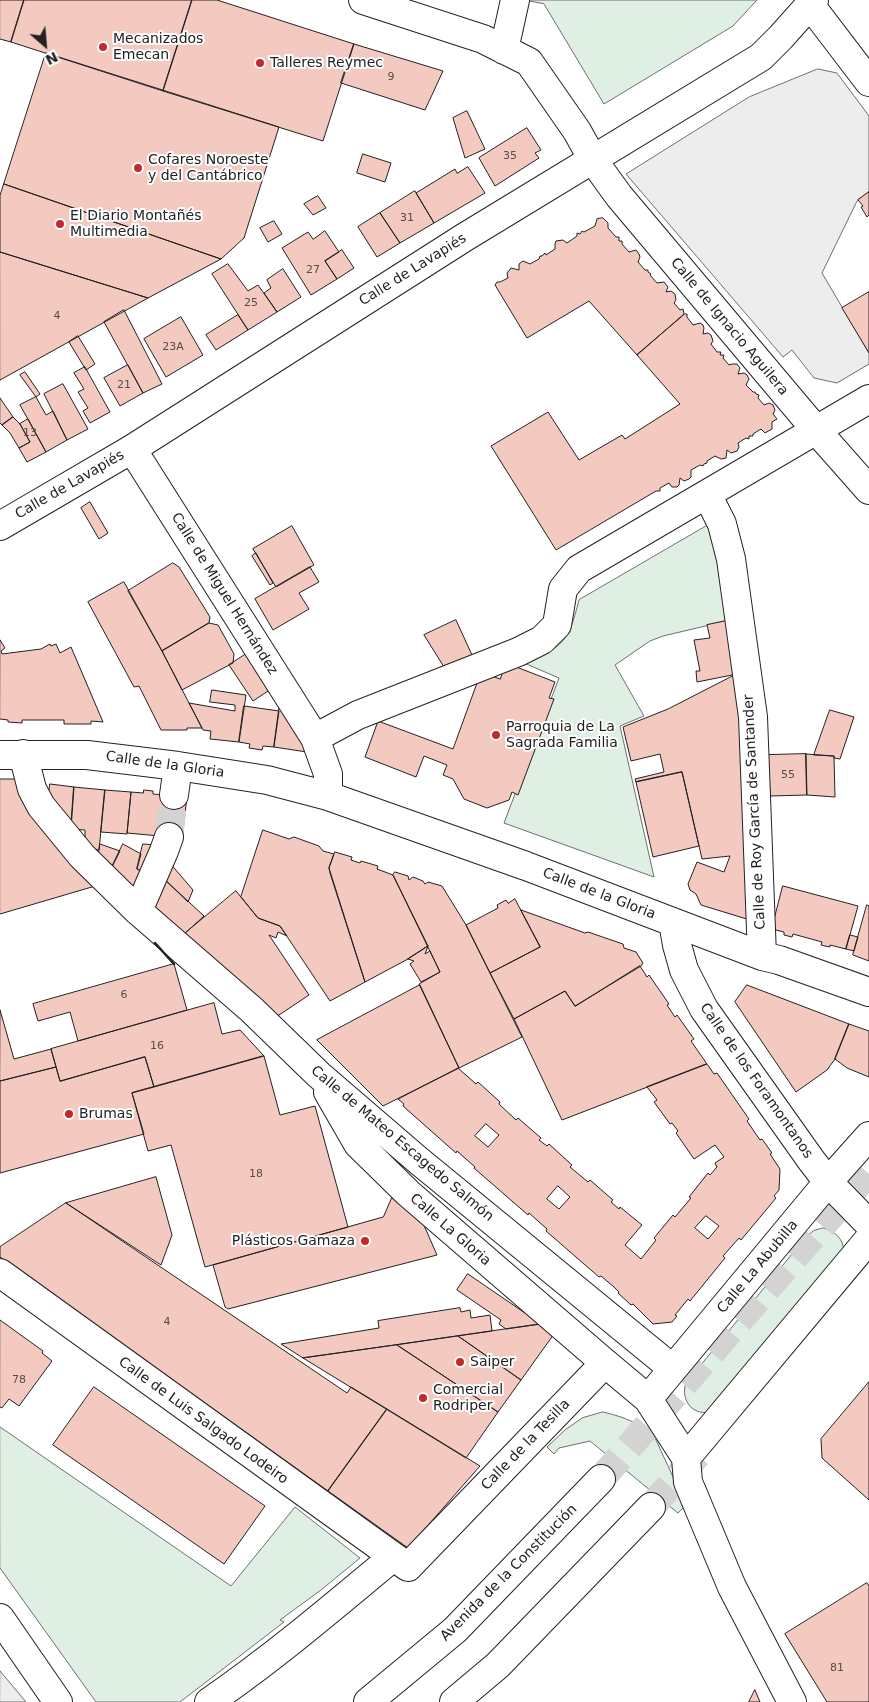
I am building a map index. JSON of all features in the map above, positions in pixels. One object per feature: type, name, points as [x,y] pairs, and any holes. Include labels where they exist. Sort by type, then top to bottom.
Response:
[{"type":"main road","name":"Calle de Ignacio Aguilera","points":[[364,0],[483,39],[529,62],[577,131],[593,160],[618,196],[869,490]]},
{"type":"main road","points":[[504,50],[515,0]]},
{"type":"main road","points":[[812,3],[869,82]]},
{"type":"main road","name":"Calle de Lavapiés","points":[[0,526],[132,449],[457,242],[761,56],[812,3]]},
{"type":"main road","points":[[328,796],[328,774],[316,738],[358,715],[518,652],[542,640],[557,625],[563,589],[579,568],[869,400]]},
{"type":"main road","name":"Calle de Miguel Hernández","points":[[132,449],[316,738]]},
{"type":"main road","name":"Calle de Roy García de Santander","points":[[707,494],[722,524],[731,559],[753,717],[762,956]]},
{"type":"main road","name":"Calle de la Gloria","points":[[12,755],[87,755],[178,766],[267,780],[328,796],[526,866],[762,956],[779,960],[869,992]]},
{"type":"main road","name":"Calle de Mateo Escagedo Salmón","points":[[12,755],[41,806],[82,856],[138,911],[252,1010],[319,1075],[419,1161],[673,1369]]},
{"type":"main road","points":[[174,795],[178,766]]},
{"type":"main road","points":[[138,911],[164,851],[168,836]]},
{"type":"main road","name":"Calle de los Foramontanos","points":[[673,922],[684,970],[704,1009],[828,1182],[869,1224]]},
{"type":"main road","name":"Calle La Gloria","points":[[319,1075],[358,1144],[408,1193],[605,1363]]},
{"type":"main road","name":"Calle La Abubilla","points":[[648,1399],[828,1182],[869,1136]]},
{"type":"main road","points":[[686,1458],[869,1239]]},
{"type":"main road","name":"Calle de Luis Salgado Lodeiro","points":[[0,1273],[400,1562]]},
{"type":"main road","points":[[605,1363],[648,1399],[686,1458],[688,1482],[732,1587],[792,1702]]},
{"type":"main road","name":"Calle de la Tesilla","points":[[209,1702],[321,1617],[400,1562],[605,1363]]},
{"type":"main road","name":"Avenida de la Constitución","points":[[368,1702],[455,1630],[601,1479]]},
{"type":"main road","points":[[454,1702],[498,1666],[651,1507]]},
{"type":"main road","points":[[0,1618],[58,1702]]},
{"type":"green space","points":[[524,0],[757,0],[733,26],[604,104],[544,4]]},
{"type":"green space","points":[[710,524],[731,620],[663,636],[650,641],[615,665],[644,716],[620,726],[654,877],[504,823],[559,678],[524,663],[548,652],[562,641],[571,626],[579,600]]},
{"type":"green space","points":[[823,1228],[832,1231],[838,1236],[844,1252],[709,1413],[693,1409],[686,1399],[684,1391],[686,1383],[806,1237],[813,1231]]},
{"type":"green space","points":[[603,1412],[639,1425],[656,1440],[686,1505],[678,1513],[590,1441],[559,1448],[554,1454],[547,1447],[565,1430],[582,1418]]},
{"type":"green space","points":[[0,1427],[231,1586],[295,1507],[360,1558],[280,1620],[284,1622],[180,1702],[96,1702],[0,1568]]},
{"type":"shaded area","points":[[818,69],[837,73],[869,116],[869,192],[857,201],[822,273],[869,353],[869,364],[837,383],[814,378],[792,350],[783,357],[626,174],[749,97]]},
{"type":"shaded area","points":[[0,1671],[26,1702],[0,1702]]},
{"type":"building","points":[[0,0],[24,0],[11,42],[0,39]]},
{"type":"building","name":"Mecanizados Emecan","points":[[24,0],[192,0],[163,91],[11,42]]},
{"type":"building","name":"Talleres Reymec","points":[[192,0],[217,0],[354,44],[323,141],[163,91]]},
{"type":"building","points":[[354,44],[443,71],[425,110],[341,83]]},
{"type":"building","name":"Cofares Noroeste y del Cantábrico","points":[[46,53],[279,127],[244,238],[221,259],[4,184]]},
{"type":"building","points":[[467,111],[485,149],[465,158],[453,118]]},
{"type":"building","points":[[527,128],[541,150],[535,153],[539,158],[495,186],[479,158]]},
{"type":"building","points":[[363,154],[391,163],[385,182],[357,173]]},
{"type":"building","points":[[468,167],[485,193],[434,223],[416,193],[455,169],[457,173]]},
{"type":"building","name":"El Diario Montañés Multimedia","points":[[4,184],[221,259],[148,298],[0,252],[0,196]]},
{"type":"building","points":[[415,191],[434,223],[400,243],[380,213]]},
{"type":"building","points":[[869,192],[869,215],[867,217],[861,207],[863,206],[858,200]]},
{"type":"building","points":[[318,196],[326,208],[313,215],[304,204]]},
{"type":"building","points":[[380,213],[400,243],[377,257],[358,227]]},
{"type":"building","points":[[603,218],[608,223],[608,228],[616,237],[619,237],[619,241],[622,241],[622,244],[629,252],[636,250],[640,257],[638,262],[645,270],[648,270],[657,283],[664,282],[668,287],[666,292],[671,291],[675,294],[676,300],[674,303],[680,310],[683,309],[684,314],[637,355],[589,301],[527,338],[495,285],[497,282],[508,278],[507,273],[511,268],[519,270],[519,264],[523,261],[530,264],[545,253],[546,255],[555,249],[556,241],[563,240],[567,243],[577,236],[577,233],[580,234],[582,231],[584,232],[595,226],[597,219]]},
{"type":"building","points":[[274,221],[282,234],[268,242],[260,228]]},
{"type":"building","points":[[325,231],[339,252],[325,261],[337,279],[311,295],[282,248],[308,232],[313,239]]},
{"type":"building","points":[[342,250],[354,268],[337,279],[325,261]]},
{"type":"building","points":[[0,252],[148,298],[0,380]]},
{"type":"building","points":[[228,264],[248,291],[258,285],[277,312],[248,330],[212,274]]},
{"type":"building","points":[[283,269],[301,297],[277,312],[264,293],[271,288],[267,280]]},
{"type":"building","points":[[869,292],[869,353],[842,308]]},
{"type":"building","points":[[124,310],[162,384],[143,393],[104,322]]},
{"type":"building","points":[[687,314],[693,325],[700,323],[703,325],[703,334],[708,333],[711,335],[713,341],[711,344],[717,352],[721,352],[720,355],[724,355],[723,358],[729,365],[737,364],[740,368],[738,374],[744,373],[747,375],[749,379],[746,385],[759,395],[758,398],[764,405],[769,403],[773,405],[775,410],[773,414],[777,419],[772,422],[772,429],[765,433],[761,429],[753,434],[753,436],[749,436],[749,439],[746,438],[738,443],[737,451],[731,453],[727,450],[726,458],[721,459],[715,456],[703,466],[700,465],[691,470],[691,477],[684,481],[680,478],[677,487],[672,487],[669,483],[660,488],[660,491],[656,491],[556,550],[491,446],[548,412],[579,460],[622,435],[625,439],[680,404],[637,355]]},
{"type":"building","points":[[238,315],[248,330],[216,350],[206,335]]},
{"type":"building","points":[[181,317],[203,355],[166,377],[144,339]]},
{"type":"building","points":[[78,336],[95,364],[86,370],[69,342]]},
{"type":"building","points":[[128,365],[143,393],[120,406],[104,378]]},
{"type":"building","points":[[85,367],[110,412],[90,423],[83,411],[88,408],[78,392],[84,389],[74,373]]},
{"type":"building","points":[[25,372],[40,394],[36,397],[20,375]]},
{"type":"building","points":[[63,384],[88,429],[67,440],[44,394]]},
{"type":"building","points":[[36,397],[46,415],[53,411],[67,440],[46,452],[20,405]]},
{"type":"building","points":[[0,398],[13,417],[2,425],[0,423]]},
{"type":"building","points":[[13,417],[20,424],[30,442],[19,448],[10,433],[2,425]]},
{"type":"building","points":[[28,419],[46,452],[27,462],[19,448],[30,442],[20,424]]},
{"type":"building","points":[[90,502],[108,533],[99,539],[81,508]]},
{"type":"building","points":[[292,526],[314,565],[276,587],[253,549]]},
{"type":"building","points":[[256,553],[273,583],[270,585],[252,556]]},
{"type":"building","points":[[173,563],[179,567],[210,617],[209,623],[162,651],[128,591]]},
{"type":"building","points":[[310,567],[319,582],[299,593],[309,609],[273,630],[255,599]]},
{"type":"building","points":[[124,582],[202,728],[161,730],[139,686],[134,687],[88,602]]},
{"type":"building","points":[[456,620],[472,655],[444,667],[424,635]]},
{"type":"building","points":[[726,621],[737,674],[697,682],[696,671],[700,671],[694,640],[710,638],[707,625]]},
{"type":"building","points":[[209,623],[218,625],[234,654],[233,663],[182,690],[162,651]]},
{"type":"building","points":[[0,640],[5,648],[1,651],[2,654],[41,649],[50,644],[51,646],[56,644],[60,653],[71,647],[103,722],[91,721],[91,724],[64,724],[64,720],[22,720],[22,723],[8,722],[8,720],[0,719]]},
{"type":"building","points":[[248,653],[271,689],[253,701],[229,665]]},
{"type":"building","points":[[506,663],[555,682],[549,698],[554,699],[518,795],[512,792],[509,800],[487,808],[464,799],[453,779],[443,775],[447,765],[424,756],[416,777],[365,757],[378,721],[453,749],[481,672],[500,679]]},
{"type":"building","points":[[737,674],[750,920],[701,905],[696,894],[690,890],[688,884],[697,862],[724,872],[730,856],[702,859],[682,772],[636,782],[635,779],[664,772],[660,754],[631,761],[623,727],[668,709]]},
{"type":"building","points":[[212,690],[246,695],[239,742],[210,739],[211,731],[203,730],[189,703],[235,711],[235,705],[210,702]]},
{"type":"building","points":[[280,702],[308,744],[307,752],[274,747]]},
{"type":"building","points":[[244,706],[279,711],[274,747],[263,746],[262,750],[249,748],[250,744],[239,742]]},
{"type":"building","points":[[830,710],[854,717],[840,759],[834,758],[834,756],[814,755]]},
{"type":"building","points":[[806,754],[807,795],[770,796],[768,755]]},
{"type":"building","points":[[806,754],[834,756],[835,797],[807,795]]},
{"type":"building","points":[[682,772],[699,846],[653,857],[636,782]]},
{"type":"building","points":[[0,779],[18,779],[102,884],[0,914]]},
{"type":"building","points":[[50,784],[74,787],[71,829],[48,805]]},
{"type":"building","points":[[74,787],[105,790],[99,850],[85,848],[85,830],[71,829]]},
{"type":"building","points":[[105,790],[131,792],[127,834],[101,832]]},
{"type":"building","points":[[144,790],[153,791],[153,794],[187,797],[182,838],[127,833],[131,792],[143,793]]},
{"type":"building","points":[[263,830],[289,839],[294,837],[319,846],[323,851],[334,854],[329,868],[330,873],[365,982],[330,1001],[280,926],[258,918],[241,897]]},
{"type":"building","points":[[100,844],[120,851],[110,871],[98,861]]},
{"type":"building","points":[[123,844],[141,854],[137,869],[149,875],[133,897],[110,871]]},
{"type":"building","points":[[143,844],[158,845],[149,875],[137,869]]},
{"type":"building","points":[[335,852],[352,857],[351,860],[360,863],[361,861],[378,866],[377,869],[393,875],[428,946],[365,982],[329,868]]},
{"type":"building","points":[[169,862],[193,890],[188,902],[162,877]]},
{"type":"building","points":[[395,872],[408,876],[409,880],[413,877],[423,881],[425,884],[428,882],[442,886],[466,925],[522,1037],[459,1068],[419,984],[440,972],[393,875]]},
{"type":"building","points":[[162,877],[204,916],[182,936],[150,906]]},
{"type":"building","points":[[783,886],[858,906],[846,949],[821,945],[822,942],[793,934],[792,937],[784,935],[784,932],[772,929]]},
{"type":"building","points":[[236,891],[258,918],[280,926],[287,936],[278,932],[276,938],[269,935],[309,995],[273,1019],[182,936]]},
{"type":"building","points":[[515,899],[540,947],[490,973],[466,925],[498,908],[497,905],[506,900],[508,903]]},
{"type":"building","points":[[867,905],[869,906],[869,961],[853,955]]},
{"type":"building","points":[[521,910],[585,933],[588,932],[623,944],[624,948],[636,952],[643,963],[575,1006],[565,991],[514,1019],[490,973],[540,947]]},
{"type":"building","points":[[850,935],[858,937],[854,951],[846,949]]},
{"type":"building","points":[[428,946],[425,954],[430,951],[440,972],[421,982],[410,964],[414,961],[408,959]]},
{"type":"building","points":[[174,964],[187,1010],[78,1041],[70,1012],[38,1021],[33,1004]]},
{"type":"building","points":[[640,966],[647,977],[649,975],[669,1004],[667,1005],[675,1017],[677,1015],[694,1039],[691,1041],[707,1064],[562,1120],[514,1019],[565,991],[575,1006]]},
{"type":"building","points":[[420,985],[459,1068],[383,1106],[317,1040]]},
{"type":"building","points":[[747,985],[849,1024],[835,1059],[827,1070],[796,1092],[735,1002]]},
{"type":"building","points":[[214,1003],[222,1034],[240,1030],[264,1056],[154,1087],[145,1057],[60,1081],[51,1049]]},
{"type":"building","points":[[0,1010],[14,1059],[51,1049],[56,1067],[0,1081]]},
{"type":"building","points":[[849,1024],[869,1031],[869,1077],[847,1068],[835,1059]]},
{"type":"building","points":[[264,1056],[280,1115],[315,1106],[348,1227],[205,1267],[171,1145],[148,1151],[132,1093]]},
{"type":"building","name":"Brumas","points":[[145,1057],[154,1087],[132,1093],[144,1134],[0,1173],[0,1081],[56,1067],[60,1081]]},
{"type":"building","points":[[707,1064],[714,1074],[717,1073],[749,1119],[747,1121],[772,1153],[770,1154],[780,1169],[779,1190],[774,1196],[776,1198],[741,1240],[739,1238],[723,1256],[725,1258],[690,1301],[688,1299],[675,1315],[677,1316],[672,1322],[653,1324],[633,1304],[631,1305],[618,1293],[614,1287],[601,1276],[599,1277],[546,1231],[547,1229],[529,1213],[528,1215],[457,1151],[456,1153],[403,1106],[404,1104],[398,1099],[458,1068],[476,1084],[478,1082],[516,1120],[518,1118],[541,1138],[539,1140],[547,1146],[549,1144],[572,1165],[570,1167],[588,1182],[590,1180],[613,1200],[611,1202],[619,1209],[620,1207],[642,1225],[625,1245],[641,1259],[656,1240],[654,1238],[673,1215],[675,1217],[708,1173],[710,1175],[717,1167],[715,1163],[724,1157],[715,1145],[694,1159],[676,1133],[678,1131],[672,1123],[670,1124],[654,1102],[657,1100],[647,1087]],"holes":[[[486,1124],[499,1135],[488,1147],[475,1136]],[[558,1186],[570,1197],[559,1209],[547,1199]],[[706,1216],[719,1226],[708,1239],[695,1228]]]},
{"type":"building","points":[[156,1177],[172,1235],[161,1265],[66,1203]]},
{"type":"building","name":"Plásticos Gamaza","points":[[392,1198],[419,1214],[437,1255],[228,1309],[225,1307],[213,1265],[383,1217]]},
{"type":"building","points":[[66,1203],[347,1393],[351,1387],[387,1409],[328,1491],[0,1257],[0,1247]]},
{"type":"building","points":[[468,1274],[541,1324],[506,1329],[499,1324],[501,1320],[457,1290]]},
{"type":"building","points":[[460,1308],[461,1312],[470,1310],[471,1318],[490,1315],[492,1331],[303,1358],[281,1344],[379,1328],[378,1321]]},
{"type":"building","points":[[0,1320],[43,1351],[42,1353],[52,1361],[19,1406],[9,1399],[2,1408],[0,1407]]},
{"type":"building","name":"Saiper","points":[[541,1324],[554,1334],[521,1380],[458,1336]]},
{"type":"building","name":"Saiper","points":[[458,1336],[521,1380],[498,1412],[397,1345]]},
{"type":"building","name":"Comercial Rodriper","points":[[397,1345],[498,1412],[466,1458],[303,1358]]},
{"type":"building","points":[[869,1382],[869,1500],[822,1458],[821,1439]]},
{"type":"building","points":[[94,1387],[265,1506],[224,1564],[53,1445]]},
{"type":"building","points":[[387,1409],[480,1466],[408,1548],[328,1491]]},
{"type":"building","points":[[867,1583],[869,1586],[869,1702],[827,1702],[785,1634]]},
{"type":"building","points":[[755,1690],[760,1702],[749,1702]]},
{"type":"tunnel","points":[[169,837],[174,795]]},
{"type":"tunnel","points":[[601,1479],[869,1172]]},
{"type":"tunnel","points":[[651,1507],[698,1454]]},
{"type":"wall","points":[[155,943],[174,964]]},
{"type":"place","name":"Mecanizados Emecan","points":[[103,47]]},
{"type":"place","name":"Talleres Reymec","points":[[260,63]]},
{"type":"place","name":"Cofares Noroeste y del Cantábrico","points":[[138,168]]},
{"type":"place","name":"El Diario Montañés Multimedia","points":[[60,224]]},
{"type":"place","name":"Parroquia de La Sagrada Familia","points":[[496,735]]},
{"type":"place","name":"Brumas","points":[[69,1114]]},
{"type":"place","name":"Plásticos Gamaza","points":[[365,1241]]},
{"type":"place","name":"Saiper","points":[[460,1362]]},
{"type":"place","name":"Comercial Rodriper","points":[[423,1398]]}]
